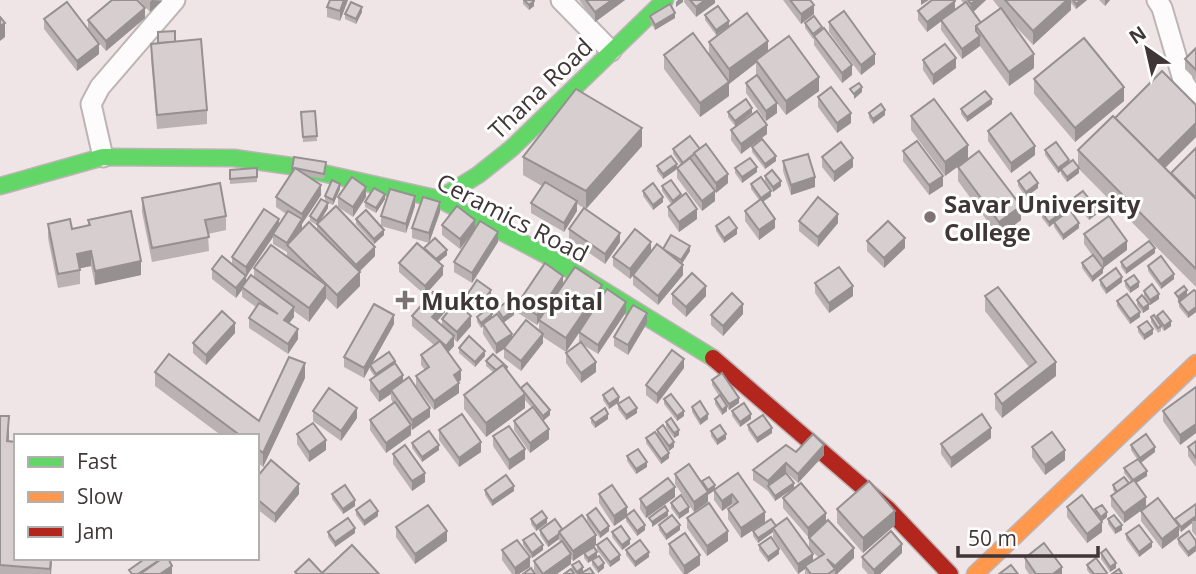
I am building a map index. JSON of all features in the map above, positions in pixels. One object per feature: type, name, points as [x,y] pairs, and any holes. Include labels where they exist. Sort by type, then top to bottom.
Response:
[{"type":"street","points":[[103,156],[91,104],[100,87],[174,0]]},
{"type":"street","points":[[561,0],[611,51]]},
{"type":"street","name":"Thana Road","points":[[439,199],[478,175],[512,148],[665,0]]},
{"type":"street","points":[[1157,0],[1162,8],[1184,83],[1196,101]]},
{"type":"street","name":"Ceramics Road","points":[[0,186],[103,156],[234,158],[291,166],[439,199],[546,255],[719,362],[888,509],[950,574]]},
{"type":"street","points":[[975,574],[1196,363]]},
{"type":"building","points":[[112,0],[137,0],[145,8],[106,41],[88,20]]},
{"type":"building","points":[[330,0],[344,0],[340,11],[327,7]]},
{"type":"building","points":[[586,0],[612,0],[595,12]]},
{"type":"building","points":[[690,0],[705,0],[696,7]]},
{"type":"building","points":[[790,0],[810,0],[814,5],[801,14]]},
{"type":"building","points":[[932,0],[955,1],[927,22],[918,11]]},
{"type":"building","points":[[1005,0],[1067,0],[1033,31]]},
{"type":"building","points":[[67,2],[99,44],[77,61],[44,19]]},
{"type":"building","points":[[351,2],[362,7],[356,19],[345,14]]},
{"type":"building","points":[[966,2],[981,23],[976,26],[980,36],[962,49],[941,20]]},
{"type":"building","points":[[670,4],[675,13],[655,25],[650,16]]},
{"type":"building","points":[[718,6],[729,21],[716,30],[705,15]]},
{"type":"building","points":[[1001,8],[1034,54],[1009,72],[976,26]]},
{"type":"building","points":[[844,11],[875,54],[861,65],[829,22]]},
{"type":"building","points":[[747,13],[768,41],[729,69],[709,42]]},
{"type":"building","points":[[814,16],[822,27],[813,34],[805,23]]},
{"type":"building","points":[[824,28],[852,65],[842,73],[814,36]]},
{"type":"building","points":[[175,31],[175,42],[158,43],[158,32]]},
{"type":"building","points":[[693,33],[729,82],[700,103],[664,55]]},
{"type":"building","points":[[789,36],[819,77],[786,101],[756,60]]},
{"type":"building","points":[[1084,38],[1124,87],[1075,128],[1034,79]]},
{"type":"building","points":[[201,39],[207,110],[157,115],[151,44]]},
{"type":"building","points":[[945,44],[956,58],[933,75],[923,60]]},
{"type":"building","points":[[1196,48],[1196,70],[1185,59]]},
{"type":"building","points":[[1162,71],[1196,105],[1196,123],[1158,161],[1115,118]]},
{"type":"building","points":[[757,75],[777,103],[766,111],[746,83]]},
{"type":"building","points":[[859,83],[862,87],[854,94],[850,89]]},
{"type":"building","points":[[831,87],[851,113],[837,123],[818,97]]},
{"type":"building","points":[[576,89],[642,128],[586,191],[523,157]]},
{"type":"building","points":[[985,91],[992,99],[967,117],[961,109]]},
{"type":"building","points":[[746,99],[752,108],[735,121],[728,112]]},
{"type":"building","points":[[934,99],[968,145],[945,162],[911,116]]},
{"type":"building","points":[[881,104],[885,110],[873,119],[869,113]]},
{"type":"building","points":[[315,111],[317,136],[303,137],[301,112]]},
{"type":"building","points":[[757,111],[767,125],[741,144],[731,130]]},
{"type":"building","points":[[1011,113],[1035,146],[1011,163],[988,131]]},
{"type":"building","points":[[1113,116],[1196,199],[1196,269],[1078,150]]},
{"type":"building","points":[[690,136],[700,149],[683,163],[673,149]]},
{"type":"building","points":[[762,139],[776,156],[765,164],[752,147]]},
{"type":"building","points":[[917,141],[943,176],[929,185],[903,151]]},
{"type":"building","points":[[841,142],[853,158],[834,172],[822,157]]},
{"type":"building","points":[[1056,142],[1069,160],[1058,168],[1045,150]]},
{"type":"building","points":[[706,144],[728,174],[716,183],[694,153]]},
{"type":"building","points":[[1196,148],[1196,198],[1171,173]]},
{"type":"building","points":[[979,151],[1021,206],[999,222],[958,167]]},
{"type":"building","points":[[808,154],[815,177],[791,185],[783,161]]},
{"type":"building","points":[[671,156],[677,164],[663,174],[657,166]]},
{"type":"building","points":[[294,157],[326,162],[324,174],[292,169]]},
{"type":"building","points":[[690,158],[715,191],[702,201],[677,168]]},
{"type":"building","points":[[750,158],[757,167],[742,177],[735,168]]},
{"type":"building","points":[[1073,160],[1079,168],[1067,177],[1061,169]]},
{"type":"building","points":[[257,168],[257,177],[230,179],[230,170]]},
{"type":"building","points":[[295,168],[321,185],[302,214],[276,197]]},
{"type":"building","points":[[772,170],[781,181],[773,187],[765,176]]},
{"type":"building","points":[[1030,172],[1038,183],[1026,192],[1018,181]]},
{"type":"building","points":[[352,177],[366,187],[353,207],[338,197]]},
{"type":"building","points":[[761,177],[771,191],[761,198],[751,184]]},
{"type":"building","points":[[332,180],[340,184],[333,200],[325,196]]},
{"type":"building","points":[[671,180],[681,194],[673,201],[662,186]]},
{"type":"building","points":[[545,182],[577,201],[564,223],[531,203]]},
{"type":"building","points":[[220,183],[226,216],[205,220],[209,237],[152,248],[142,198]]},
{"type":"building","points":[[653,183],[663,197],[653,205],[643,191]]},
{"type":"building","points":[[374,188],[385,194],[376,208],[365,202]]},
{"type":"building","points":[[390,189],[415,196],[406,224],[381,216]]},
{"type":"building","points":[[1083,191],[1097,209],[1089,215],[1075,197]]},
{"type":"building","points":[[686,193],[697,209],[679,222],[668,207]]},
{"type":"building","points":[[423,197],[440,202],[429,233],[412,228]]},
{"type":"building","points":[[818,197],[838,214],[818,237],[799,221]]},
{"type":"building","points":[[321,199],[328,203],[317,221],[310,216]]},
{"type":"building","points":[[761,199],[775,219],[759,230],[745,211]]},
{"type":"building","points":[[1059,200],[1066,209],[1049,222],[1042,213]]},
{"type":"building","points":[[336,206],[375,247],[356,265],[317,224]]},
{"type":"building","points":[[457,206],[475,220],[460,239],[442,225]]},
{"type":"building","points":[[584,208],[620,233],[605,254],[569,229]]},
{"type":"building","points":[[264,209],[279,219],[246,267],[232,257]]},
{"type":"building","points":[[366,210],[384,230],[374,239],[356,219]]},
{"type":"building","points":[[1070,210],[1079,223],[1063,235],[1054,222]]},
{"type":"building","points":[[131,211],[141,261],[95,271],[91,251],[77,254],[80,270],[58,274],[48,224],[70,219],[72,229],[90,225],[88,220]]},
{"type":"building","points":[[288,211],[302,219],[287,243],[273,234]]},
{"type":"building","points":[[1109,216],[1127,241],[1103,259],[1084,234]]},
{"type":"building","points":[[729,217],[737,228],[724,238],[716,226]]},
{"type":"building","points":[[480,221],[498,232],[472,273],[454,262]]},
{"type":"building","points":[[888,221],[905,238],[884,258],[867,241]]},
{"type":"building","points":[[309,222],[360,272],[337,295],[287,245]]},
{"type":"building","points":[[635,229],[651,242],[630,269],[613,257]]},
{"type":"building","points":[[671,235],[690,246],[681,260],[663,249]]},
{"type":"building","points":[[435,238],[447,250],[436,259],[424,248]]},
{"type":"building","points":[[1149,241],[1155,248],[1126,269],[1121,262]]},
{"type":"building","points":[[417,243],[443,266],[425,286],[399,263]]},
{"type":"building","points":[[657,244],[683,265],[658,296],[633,275]]},
{"type":"building","points":[[271,245],[326,285],[309,308],[254,268]]},
{"type":"building","points":[[1093,255],[1103,268],[1092,277],[1082,263]]},
{"type":"building","points":[[222,256],[246,276],[236,288],[212,269]]},
{"type":"building","points":[[1161,256],[1174,274],[1161,284],[1148,266]]},
{"type":"building","points":[[545,263],[563,276],[537,315],[518,303]]},
{"type":"building","points":[[575,267],[602,285],[566,338],[539,320]]},
{"type":"building","points":[[839,267],[853,286],[829,303],[815,283]]},
{"type":"building","points":[[1116,268],[1122,277],[1106,289],[1100,280]]},
{"type":"building","points":[[692,273],[706,286],[686,307],[672,294]]},
{"type":"building","points":[[251,275],[294,307],[284,320],[298,329],[288,344],[249,318],[259,303],[278,314],[242,287]]},
{"type":"building","points":[[1134,275],[1139,282],[1130,288],[1125,281]]},
{"type":"building","points":[[477,280],[491,290],[479,307],[465,298]]},
{"type":"building","points":[[1152,284],[1159,294],[1150,300],[1144,291]]},
{"type":"building","points":[[1184,286],[1187,290],[1178,297],[1175,293]]},
{"type":"building","points":[[998,287],[1056,362],[1002,404],[995,394],[1036,362],[985,296]]},
{"type":"building","points":[[607,289],[626,302],[598,345],[579,332]]},
{"type":"building","points":[[1194,290],[1196,307],[1188,313],[1179,302]]},
{"type":"building","points":[[433,292],[445,303],[432,317],[454,336],[446,346],[412,316]]},
{"type":"building","points":[[732,293],[743,304],[723,326],[711,315]]},
{"type":"building","points":[[1127,294],[1140,312],[1130,319],[1117,301]]},
{"type":"building","points":[[1142,295],[1149,304],[1143,308],[1137,300]]},
{"type":"building","points":[[508,301],[514,310],[503,318],[497,309]]},
{"type":"building","points":[[456,302],[471,316],[457,332],[442,319]]},
{"type":"building","points":[[374,304],[394,315],[364,368],[344,357]]},
{"type":"building","points":[[633,305],[647,313],[628,345],[614,337]]},
{"type":"building","points":[[488,308],[492,314],[481,323],[477,317]]},
{"type":"building","points":[[222,311],[235,323],[206,355],[193,343]]},
{"type":"building","points":[[1163,311],[1171,321],[1164,326],[1157,316]]},
{"type":"building","points":[[497,314],[512,334],[496,344],[483,324]]},
{"type":"building","points":[[1154,315],[1161,326],[1158,328],[1151,317]]},
{"type":"building","points":[[526,320],[543,334],[521,361],[504,348]]},
{"type":"building","points":[[1147,321],[1153,329],[1144,335],[1138,327]]},
{"type":"building","points":[[469,336],[485,351],[475,362],[459,348]]},
{"type":"building","points":[[440,341],[461,370],[454,375],[459,383],[434,401],[416,376],[429,367],[421,355]]},
{"type":"building","points":[[581,342],[596,362],[581,373],[566,353]]},
{"type":"building","points":[[672,350],[684,359],[657,394],[646,385]]},
{"type":"building","points":[[389,352],[395,361],[376,374],[370,365]]},
{"type":"building","points":[[169,354],[259,421],[289,357],[305,363],[263,453],[259,450],[259,434],[238,434],[155,372]]},
{"type":"building","points":[[493,354],[507,367],[506,369],[503,365],[496,370],[486,361]]},
{"type":"building","points":[[395,363],[403,375],[379,392],[370,380]]},
{"type":"building","points":[[503,365],[525,394],[486,423],[464,395]]},
{"type":"building","points":[[722,373],[739,398],[729,404],[712,380]]},
{"type":"building","points":[[409,377],[430,408],[412,420],[391,390]]},
{"type":"building","points":[[527,383],[550,410],[543,416],[521,388]]},
{"type":"building","points":[[1196,387],[1196,424],[1180,435],[1163,411]]},
{"type":"building","points":[[329,388],[357,408],[341,431],[313,411]]},
{"type":"building","points":[[613,388],[619,397],[609,404],[603,395]]},
{"type":"building","points":[[671,394],[684,411],[677,416],[664,399]]},
{"type":"building","points":[[720,395],[727,406],[722,410],[715,399]]},
{"type":"building","points":[[629,397],[637,408],[626,415],[618,404]]},
{"type":"building","points":[[700,401],[708,414],[700,420],[692,407]]},
{"type":"building","points":[[395,402],[411,425],[386,443],[370,420]]},
{"type":"building","points":[[744,403],[751,414],[740,422],[732,411]]},
{"type":"building","points":[[533,407],[549,429],[530,443],[514,421]]},
{"type":"building","points":[[605,408],[608,414],[595,423],[591,418]]},
{"type":"building","points":[[462,414],[481,442],[459,458],[439,430]]},
{"type":"building","points":[[982,414],[991,428],[951,458],[941,444]]},
{"type":"building","points":[[763,415],[772,428],[757,438],[748,425]]},
{"type":"building","points":[[0,416],[9,416],[7,441],[14,442],[14,560],[51,560],[50,569],[0,565]]},
{"type":"building","points":[[671,418],[679,430],[674,433],[666,422]]},
{"type":"building","points":[[313,423],[326,440],[309,452],[297,434]]},
{"type":"building","points":[[663,425],[674,442],[669,446],[657,430]]},
{"type":"building","points":[[720,425],[726,434],[717,440],[711,431]]},
{"type":"building","points":[[509,426],[525,449],[509,460],[493,436]]},
{"type":"building","points":[[429,431],[439,445],[422,457],[412,443]]},
{"type":"building","points":[[655,432],[669,453],[661,459],[646,438]]},
{"type":"building","points":[[1052,432],[1065,450],[1045,465],[1032,447]]},
{"type":"building","points":[[813,434],[824,445],[798,474],[786,463],[768,481],[753,470],[786,445],[796,452]]},
{"type":"building","points":[[1146,434],[1155,447],[1140,458],[1131,445]]},
{"type":"building","points":[[1196,441],[1196,458],[1188,447]]},
{"type":"building","points":[[405,445],[425,473],[412,481],[393,454]]},
{"type":"building","points":[[638,449],[647,462],[636,469],[627,456]]},
{"type":"building","points":[[1138,459],[1147,471],[1133,480],[1124,468]]},
{"type":"building","points":[[271,460],[299,484],[275,514],[259,501],[259,475]]},
{"type":"building","points":[[689,464],[708,492],[694,502],[675,474]]},
{"type":"building","points":[[738,473],[765,512],[741,528],[728,509],[738,502],[732,494],[722,501],[714,490]]},
{"type":"building","points":[[786,473],[794,483],[775,496],[768,486]]},
{"type":"building","points":[[506,475],[514,486],[492,501],[485,490]]},
{"type":"building","points":[[709,477],[715,485],[708,490],[702,481]]},
{"type":"building","points":[[1124,477],[1129,483],[1117,492],[1113,485]]},
{"type":"building","points":[[668,478],[675,487],[646,508],[640,499]]},
{"type":"building","points":[[1134,480],[1146,497],[1124,513],[1111,496]]},
{"type":"building","points":[[869,481],[895,511],[863,538],[837,509]]},
{"type":"building","points":[[801,483],[826,513],[808,528],[783,498]]},
{"type":"building","points":[[345,485],[355,500],[343,509],[332,494]]},
{"type":"building","points":[[612,485],[627,507],[614,516],[599,494]]},
{"type":"building","points":[[681,495],[689,507],[679,514],[671,503]]},
{"type":"building","points":[[1082,495],[1102,522],[1087,534],[1067,507]]},
{"type":"building","points":[[1158,498],[1179,526],[1162,539],[1141,511]]},
{"type":"building","points":[[370,500],[378,511],[364,521],[356,510]]},
{"type":"building","points":[[709,503],[728,531],[707,546],[687,518]]},
{"type":"building","points":[[1196,504],[1196,516],[1181,527],[1175,519]]},
{"type":"building","points":[[428,505],[447,531],[415,554],[396,527]]},
{"type":"building","points":[[1102,505],[1107,512],[1101,517],[1095,509]]},
{"type":"building","points":[[665,506],[668,511],[652,522],[649,518]]},
{"type":"building","points":[[596,508],[609,526],[600,533],[587,515]]},
{"type":"building","points":[[634,510],[645,525],[637,531],[626,516]]},
{"type":"building","points":[[542,511],[547,518],[536,526],[531,519]]},
{"type":"building","points":[[582,515],[596,535],[573,551],[559,532]]},
{"type":"building","points":[[672,515],[680,525],[666,535],[659,525]]},
{"type":"building","points":[[1114,515],[1122,525],[1115,529],[1108,519]]},
{"type":"building","points":[[348,518],[355,528],[335,542],[328,532]]},
{"type":"building","points":[[787,518],[813,554],[798,564],[773,528]]},
{"type":"building","points":[[555,519],[562,529],[548,542],[540,530]]},
{"type":"building","points":[[771,519],[776,526],[758,538],[753,531]]},
{"type":"building","points":[[828,520],[854,548],[835,566],[827,559],[835,569],[828,574],[811,574],[805,566],[824,554],[809,538]]},
{"type":"building","points":[[1139,525],[1152,542],[1139,552],[1126,534]]},
{"type":"building","points":[[621,526],[630,539],[622,545],[612,532]]},
{"type":"building","points":[[891,531],[902,544],[874,570],[862,557]]},
{"type":"building","points":[[1189,531],[1196,541],[1196,546],[1188,552],[1178,539]]},
{"type":"building","points":[[534,533],[543,545],[532,553],[523,540]]},
{"type":"building","points":[[685,533],[700,555],[684,566],[669,544]]},
{"type":"building","points":[[771,537],[779,549],[768,557],[759,545]]},
{"type":"building","points":[[607,538],[620,555],[610,562],[597,545]]},
{"type":"building","points":[[517,540],[530,557],[515,568],[502,550]]},
{"type":"building","points":[[640,540],[649,552],[635,562],[626,550]]},
{"type":"building","points":[[562,541],[571,554],[543,574],[534,561]]},
{"type":"building","points":[[1044,543],[1062,567],[1053,574],[1036,574],[1025,558]]},
{"type":"building","points":[[352,545],[379,574],[297,574],[295,572],[309,559],[322,573]]},
{"type":"building","points":[[594,547],[597,552],[588,558],[584,553]]},
{"type":"building","points":[[1106,549],[1116,563],[1110,567],[1101,553]]},
{"type":"building","points":[[599,556],[604,563],[598,568],[592,560]]},
{"type":"building","points":[[1096,558],[1106,574],[1094,574],[1087,565]]},
{"type":"building","points":[[143,560],[159,560],[138,574],[132,574],[129,570]]},
{"type":"building","points":[[160,560],[169,560],[172,566],[160,574],[140,574]]},
{"type":"building","points":[[579,561],[583,567],[577,572],[572,565]]},
{"type":"building","points":[[1011,565],[1018,574],[999,574]]},
{"type":"building","points":[[531,568],[535,574],[523,574]]},
{"type":"building","points":[[590,568],[594,574],[580,574]]},
{"type":"traffic: fast","points":[[439,199],[478,175],[512,148],[665,0]]},
{"type":"traffic: fast","points":[[0,186],[103,157],[234,158],[291,166],[439,199],[546,255],[713,358]]},
{"type":"traffic: slow","points":[[975,574],[1196,363]]},
{"type":"traffic: jam","points":[[713,358],[888,509],[950,574]]},
{"type":"place","name":"Savar University College","points":[[930,217]]},
{"type":"place","name":"Mukto hospital","points":[[405,300]]}]
